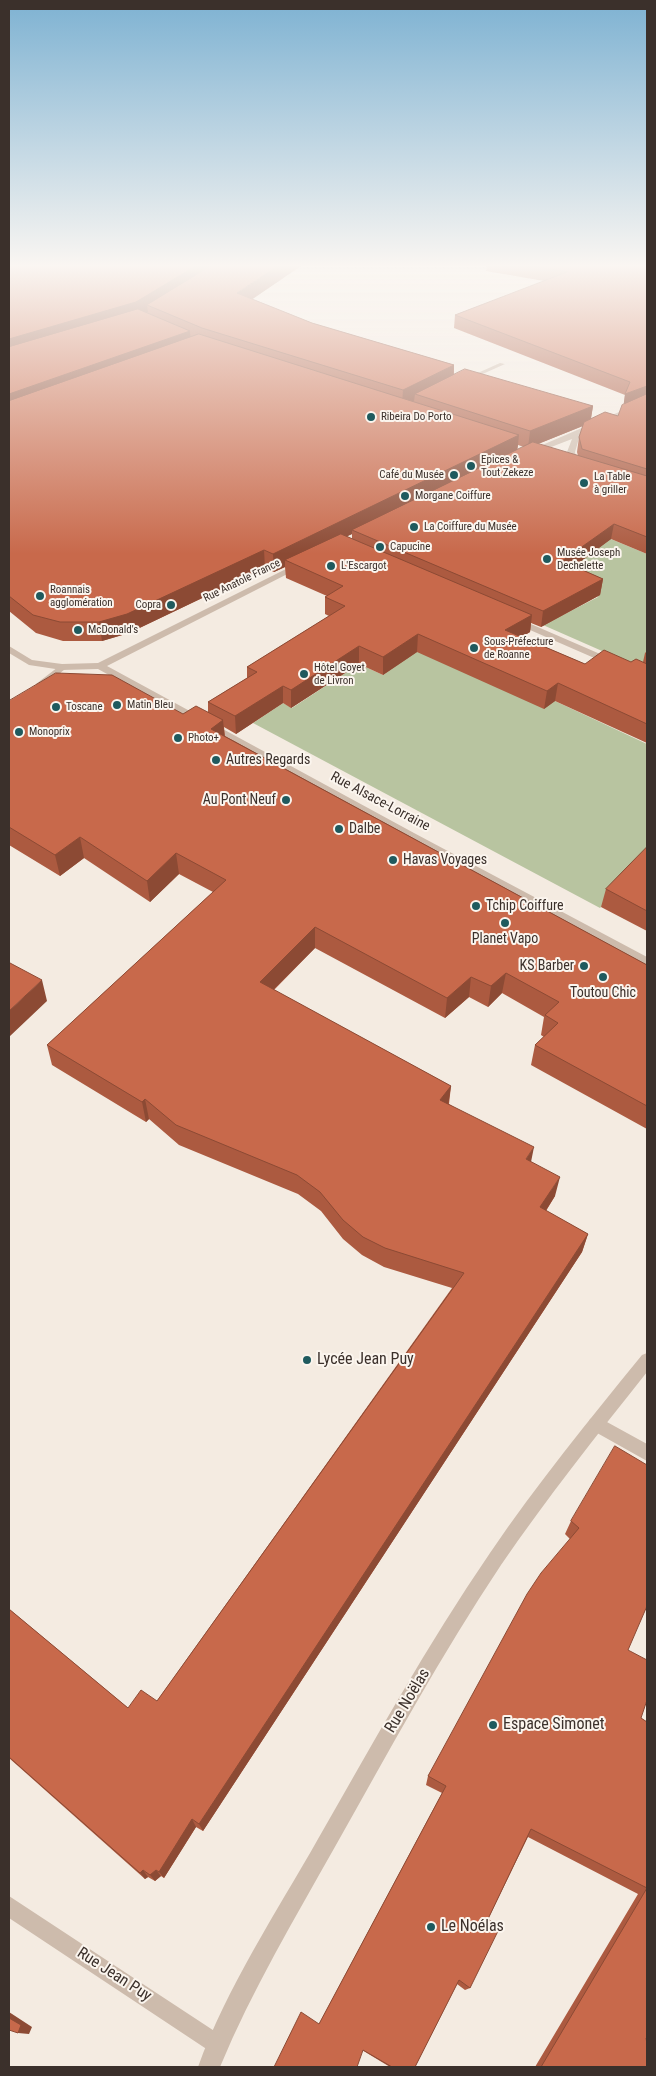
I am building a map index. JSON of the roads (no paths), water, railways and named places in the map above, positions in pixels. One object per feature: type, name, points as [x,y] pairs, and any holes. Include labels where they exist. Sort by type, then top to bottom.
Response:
[{"type":"street","points":[[457,384],[502,364]]},
{"type":"street","points":[[547,456],[524,453],[577,434],[647,402]]},
{"type":"street","points":[[575,464],[571,452],[577,434]]},
{"type":"street","points":[[566,462],[584,468]]},
{"type":"street","name":"Rue Anatole France","points":[[100,666],[314,558]]},
{"type":"street","points":[[510,618],[622,667]]},
{"type":"street","points":[[9,649],[28,662],[62,667],[100,666]]},
{"type":"street","name":"Rue Alsace-Lorraine","points":[[100,666],[393,827],[647,962]]},
{"type":"street","points":[[33,690],[62,667]]},
{"type":"street","name":"Rue Noëlas","points":[[209,2067],[218,2045],[259,1964],[412,1691],[496,1560],[596,1424],[647,1360]]},
{"type":"street","points":[[596,1424],[647,1453]]},
{"type":"street","name":"Rue Jean Puy","points":[[9,1906],[218,2045]]},
{"type":"place","name":"Ribeira Do Porto","points":[[371,417]]},
{"type":"place","name":"Epices & Tout Zekeze","points":[[471,466]]},
{"type":"place","name":"Café du Musée","points":[[454,475]]},
{"type":"place","name":"La Table à griller","points":[[584,483]]},
{"type":"place","name":"Morgane Coiffure","points":[[405,496]]},
{"type":"place","name":"La Coiffure du Musée","points":[[414,527]]},
{"type":"place","name":"Capucine","points":[[380,547]]},
{"type":"place","name":"Musée Joseph Dechelette","points":[[547,559]]},
{"type":"place","name":"L'Escargot","points":[[331,566]]},
{"type":"place","name":"Roannais agglomération","points":[[40,596]]},
{"type":"place","name":"Copra","points":[[171,605]]},
{"type":"place","name":"McDonald's","points":[[78,630]]},
{"type":"place","name":"Sous-Préfecture de Roanne","points":[[474,648]]},
{"type":"place","name":"Hôtel Goyet de Livron","points":[[304,674]]},
{"type":"place","name":"Matin Bleu","points":[[117,705]]},
{"type":"place","name":"Toscane","points":[[56,707]]},
{"type":"place","name":"Monoprix","points":[[19,732]]},
{"type":"place","name":"Photo+","points":[[178,738]]},
{"type":"place","name":"Autres Regards","points":[[216,760]]},
{"type":"place","name":"Au Pont Neuf","points":[[286,800]]},
{"type":"place","name":"Dalbe","points":[[339,829]]},
{"type":"place","name":"Havas Voyages","points":[[393,860]]},
{"type":"place","name":"Tchip Coiffure","points":[[476,906]]},
{"type":"place","name":"Planet Vapo","points":[[505,923]]},
{"type":"place","name":"KS Barber","points":[[584,966]]},
{"type":"place","name":"Toutou Chic","points":[[603,977]]},
{"type":"place","name":"Lycée Jean Puy","points":[[307,1360]]},
{"type":"place","name":"Espace Simonet","points":[[493,1725]]},
{"type":"place","name":"Le Noélas","points":[[431,1927]]}]
